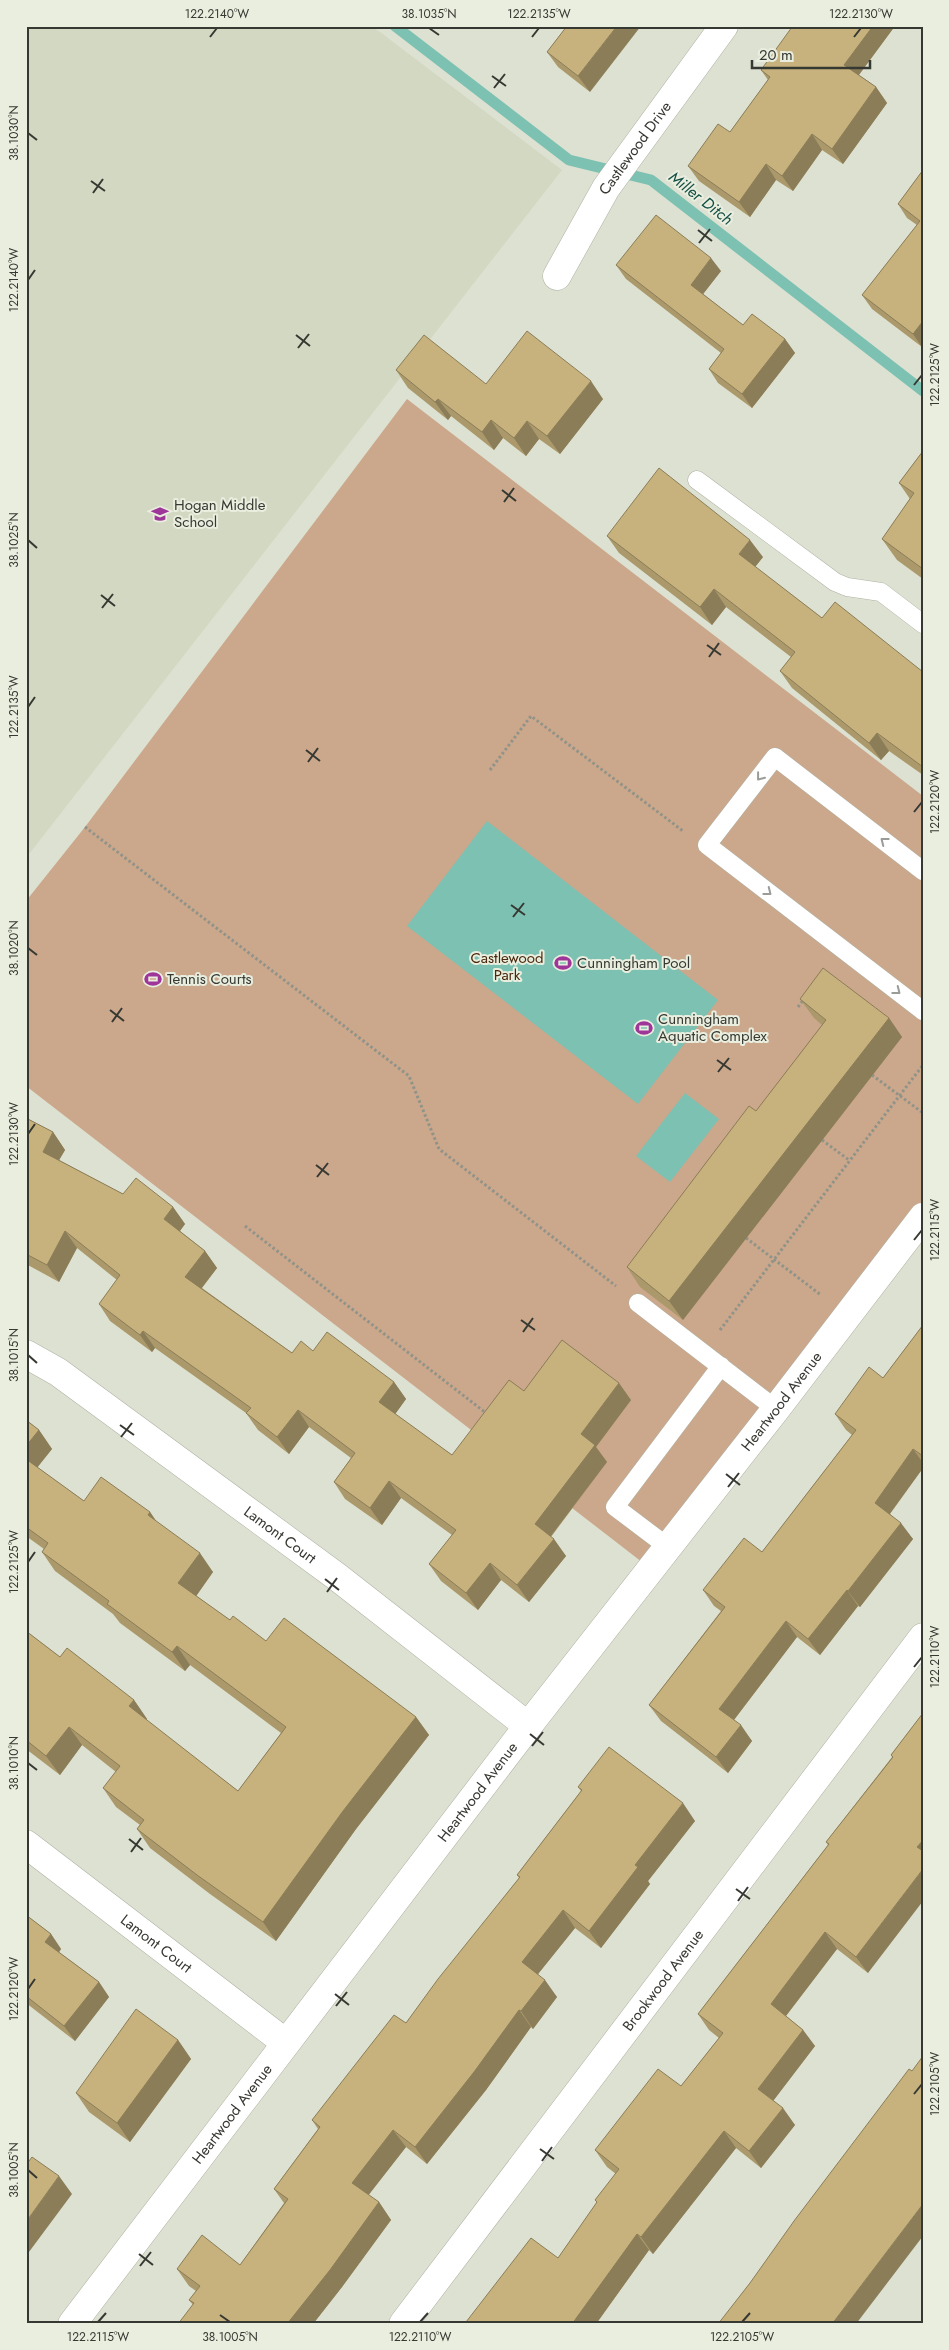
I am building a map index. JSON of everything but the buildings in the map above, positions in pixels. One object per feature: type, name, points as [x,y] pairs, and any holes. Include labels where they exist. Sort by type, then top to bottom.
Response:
[{"type":"street","name":"Castlewood Drive","points":[[558,276],[606,188],[724,26]]},
{"type":"street","name":"Heartwood Avenue","points":[[72,2324],[528,1726],[776,1409],[923,1217]]},
{"type":"street","name":"Lamont Court","points":[[26,1354],[58,1372],[328,1571],[528,1726]]},
{"type":"street","name":"Brookwood Avenue","points":[[403,2324],[923,1637]]},
{"type":"street","name":"Lamont Court","points":[[26,1844],[286,2043]]},
{"type":"lane","points":[[697,480],[835,582],[847,587],[881,592],[923,624]]},
{"type":"lane","points":[[923,871],[775,757],[707,845],[923,1011]]},
{"type":"lane","points":[[638,1304],[776,1409]]},
{"type":"lane","points":[[668,1547],[615,1507],[721,1366]]},
{"type":"path","points":[[490,770],[531,716],[674,826],[707,845]]},
{"type":"path","points":[[84,827],[409,1076],[440,1149],[638,1304]]},
{"type":"path","points":[[798,1007],[809,992]]},
{"type":"path","points":[[702,1352],[923,1065]]},
{"type":"path","points":[[872,1075],[923,1113]]},
{"type":"path","points":[[822,1140],[850,1160]]},
{"type":"path","points":[[246,1226],[491,1417]]},
{"type":"path","points":[[746,1238],[848,1315]]},
{"type":"shaded area","name":"Hogan Middle School","points":[[26,26],[372,26],[562,170],[26,858]]},
{"type":"green space","name":"Castlewood Park","points":[[407,399],[923,796],[923,1217],[651,1569],[26,1086],[26,901],[85,827]]},
{"type":"water","name":"Cunningham Pool","points":[[487,821],[718,1000],[638,1104],[407,926]]},
{"type":"water","points":[[685,1093],[719,1119],[670,1182],[636,1156]]},
{"type":"waterway","name":"Miller Ditch","points":[[395,26],[569,160],[651,180],[923,391]]},
{"type":"place","name":"Hogan Middle School","points":[[160,514]]},
{"type":"place","name":"Cunningham Pool","points":[[563,963]]},
{"type":"place","name":"Tennis Courts","points":[[153,979]]},
{"type":"place","name":"Cunningham Aquatic Complex","points":[[644,1028]]}]
